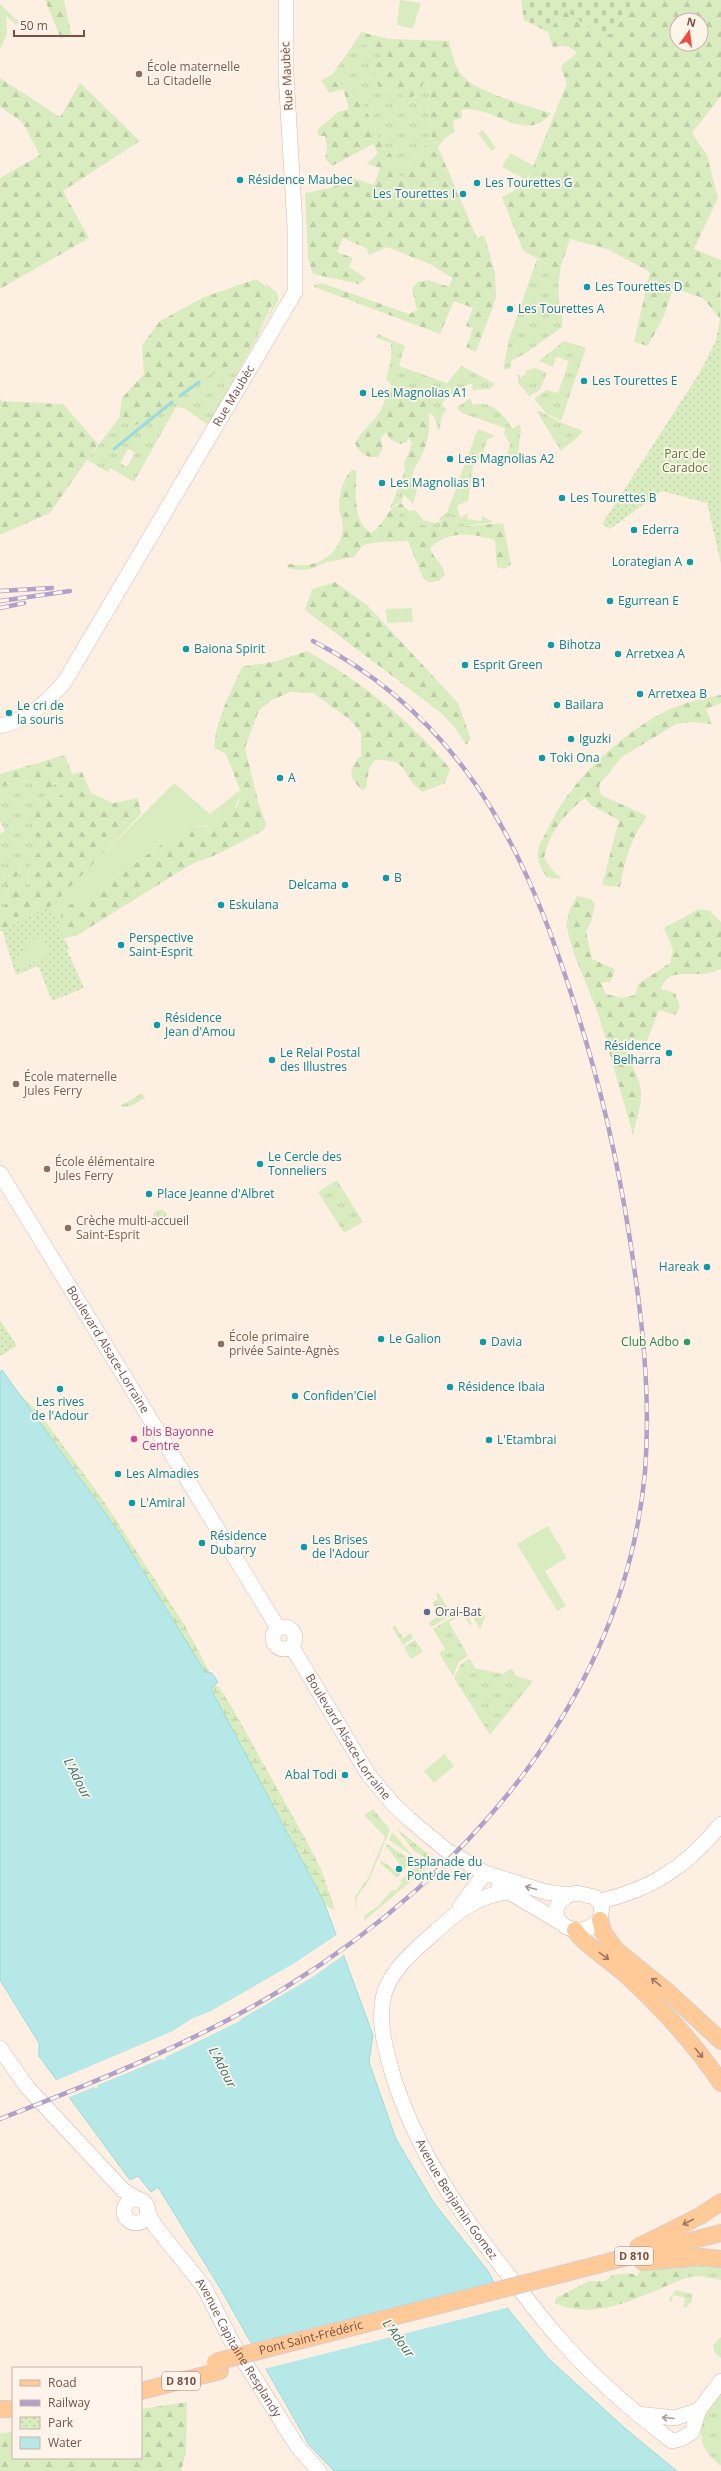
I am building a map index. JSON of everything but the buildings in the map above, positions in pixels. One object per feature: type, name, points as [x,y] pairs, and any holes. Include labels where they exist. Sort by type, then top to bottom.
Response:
[{"type":"main road","name":"Rue Maubèc","points":[[0,726],[18,721],[29,714],[47,700],[65,681],[295,292],[292,168],[286,74],[286,0]]},
{"type":"main road","name":"Boulevard Alsace-Lorraine","points":[[0,1173],[278,1628],[285,1626],[294,1632],[296,1640],[292,1647],[368,1774],[393,1804],[446,1850],[485,1873]]},
{"type":"main road","points":[[600,1901],[636,1892],[664,1877],[680,1866],[721,1824]]},
{"type":"main road","points":[[485,1873],[539,1890],[569,1895],[590,1895],[600,1901],[603,1911],[600,1920],[588,1930],[575,1930],[564,1926],[558,1921],[506,1892],[485,1873]]},
{"type":"main road","name":"Avenue Benjamin Gomez","points":[[452,1918],[485,1873]]},
{"type":"main road","name":"Avenue Benjamin Gomez","points":[[506,1892],[479,1898],[452,1918],[410,1954],[393,1977],[384,1994],[381,2023],[388,2059],[402,2103],[431,2165],[469,2225],[558,2338],[637,2414],[672,2441],[681,2440],[692,2432],[699,2410]]},
{"type":"main road","points":[[558,1921],[557,1907],[563,1898],[569,1895]]},
{"type":"main road","points":[[600,1920],[603,1932],[616,1950],[682,2005],[721,2041]]},
{"type":"main road","points":[[575,1930],[580,1938],[607,1958],[670,2018],[721,2083]]},
{"type":"main road","points":[[670,2018],[683,2021],[686,2016],[682,2005]]},
{"type":"main road","points":[[0,2048],[27,2087],[123,2190],[131,2202]]},
{"type":"main road","points":[[131,2202],[145,2203],[144,2216],[133,2222],[127,2218],[124,2212],[131,2202]]},
{"type":"main road","points":[[610,2262],[700,2216],[721,2202]]},
{"type":"main road","name":"Avenue Capitaine Resplandy","points":[[144,2216],[155,2226],[204,2287],[236,2348],[297,2446],[319,2471]]},
{"type":"main road","name":"D 810","points":[[549,2282],[610,2262],[721,2233]]},
{"type":"main road","name":"D 810","points":[[549,2282],[644,2262],[721,2242]]},
{"type":"main road","points":[[644,2262],[702,2257],[721,2259]]},
{"type":"main road","name":"Pont Saint-Frédéric","points":[[218,2367],[549,2282]]},
{"type":"main road","name":"D 810","points":[[142,2380],[218,2367]]},
{"type":"main road","name":"D 810","points":[[142,2391],[218,2367]]},
{"type":"main road","points":[[637,2414],[675,2418],[699,2410],[721,2381]]},
{"type":"main road","points":[[0,2409],[12,2408]]},
{"type":"main road","points":[[0,2418],[12,2418]]},
{"type":"green space","points":[[45,0],[64,0],[71,34],[61,39]]},
{"type":"green space","points":[[400,0],[421,3],[413,29],[397,25]]},
{"type":"green space","points":[[521,0],[635,0],[610,34],[601,36],[565,10],[548,32],[524,20]]},
{"type":"green space","points":[[635,0],[721,0],[721,96],[692,133],[707,155],[718,198],[694,249],[721,260],[720,319],[703,298],[673,288],[664,316],[648,346],[634,342],[650,272],[607,249],[570,239],[561,266],[555,268],[523,251],[502,197],[526,184],[567,83],[561,70],[563,64],[577,53],[572,48],[566,46],[553,47],[548,32],[565,10],[610,34]]},
{"type":"green space","points":[[0,4],[19,22],[16,25],[6,16],[7,34],[0,49]]},
{"type":"green space","points":[[361,32],[389,39],[449,41],[457,67],[463,76],[474,85],[495,95],[551,113],[541,122],[531,125],[519,125],[484,112],[472,109],[461,110],[462,118],[453,121],[455,132],[445,138],[438,147],[477,238],[484,235],[495,273],[496,298],[476,352],[466,348],[473,328],[466,326],[473,308],[454,301],[440,334],[314,287],[315,285],[322,283],[409,314],[417,310],[412,289],[417,282],[429,280],[449,287],[452,278],[432,265],[387,247],[370,255],[366,248],[343,238],[337,252],[353,258],[349,267],[366,278],[359,284],[313,274],[308,259],[305,193],[330,188],[353,178],[374,185],[380,168],[367,164],[378,153],[373,144],[332,166],[325,159],[327,149],[325,136],[319,136],[317,130],[338,112],[349,109],[343,89],[329,93],[321,80],[332,75],[335,82],[353,87],[359,94],[383,148],[391,154],[396,167],[394,174],[404,177],[404,167],[421,152],[432,136],[432,125],[427,108],[430,93],[426,76],[420,91],[408,100],[396,91],[379,87],[374,77],[377,63],[389,58],[356,40]]},
{"type":"green space","points":[[356,40],[389,58],[379,87],[396,91],[426,75],[430,93],[427,108],[432,125],[432,136],[421,152],[404,167],[404,177],[394,174],[391,154],[383,148],[359,94],[335,82],[332,75]]},
{"type":"green space","points":[[0,78],[60,117],[80,83],[140,141],[63,191],[89,238],[0,289],[0,178],[40,155],[22,122],[0,107]]},
{"type":"green space","points":[[483,130],[496,148],[491,151],[478,133]]},
{"type":"green space","points":[[510,153],[534,166],[526,180],[502,167]]},
{"type":"green space","points":[[537,259],[555,268],[561,266],[559,278],[559,302],[563,319],[562,327],[526,353],[511,361],[511,368],[503,370],[509,339]]},
{"type":"green space","points":[[256,279],[272,291],[273,303],[260,330],[247,350],[226,368],[184,386],[150,419],[136,425],[119,418],[122,398],[144,374],[142,345],[160,321],[204,297]]},
{"type":"green space","points":[[265,284],[276,292],[278,301],[208,425],[184,408],[176,407],[134,482],[110,468],[108,472],[87,460],[119,418],[136,425],[156,413],[187,384],[225,368],[239,357],[255,339],[271,310],[273,297]],"holes":[[[128,449],[135,452],[127,467],[120,463]]]},
{"type":"green space","name":"Parc de Caradoc","points":[[721,284],[721,564],[707,503],[662,491],[610,529],[602,524],[700,372],[716,340],[720,319]]},
{"type":"green space","points":[[378,334],[405,346],[399,366],[447,383],[461,366],[495,384],[490,389],[473,390],[472,384],[469,384],[455,391],[445,399],[442,406],[447,409],[442,416],[439,432],[434,416],[428,413],[421,395],[413,389],[398,392],[386,379],[391,359],[391,343],[376,338]]},
{"type":"green space","points":[[564,341],[586,348],[561,421],[546,413],[534,399],[546,390],[558,393],[569,361],[556,357],[553,367],[539,361]]},
{"type":"green space","points":[[535,368],[547,373],[540,390],[529,396],[518,383],[518,374],[521,378],[526,374],[525,371]]},
{"type":"green space","points":[[392,387],[398,392],[417,390],[427,410],[429,430],[427,440],[420,460],[414,469],[405,470],[404,464],[412,443],[408,437],[407,442],[400,444],[391,440],[386,433],[381,437],[383,448],[378,457],[370,457],[361,453],[355,443],[379,413],[388,392]]},
{"type":"green space","points":[[0,398],[2,401],[63,404],[98,444],[50,513],[0,535]]},
{"type":"green space","points":[[470,398],[473,405],[486,404],[492,406],[506,418],[513,429],[519,424],[521,428],[517,465],[505,462],[510,444],[504,434],[505,428],[462,413],[456,408]]},
{"type":"green space","points":[[540,411],[562,423],[583,431],[561,451],[537,412]]},
{"type":"green space","points":[[478,429],[495,436],[487,440],[482,456],[473,466],[468,501],[457,505],[460,518],[468,513],[467,519],[481,521],[482,516],[494,522],[459,527],[455,515],[441,521],[439,519],[447,512]]},
{"type":"green space","points":[[414,469],[412,479],[417,490],[413,504],[403,494],[402,504],[397,504],[390,509],[405,470]]},
{"type":"green space","points":[[352,470],[356,470],[356,504],[360,521],[371,533],[380,525],[393,508],[402,504],[405,508],[399,514],[399,519],[403,523],[427,526],[430,531],[439,531],[441,521],[455,515],[459,527],[503,523],[511,564],[505,569],[497,567],[495,540],[477,536],[461,535],[445,538],[430,548],[444,570],[445,575],[439,581],[428,582],[423,578],[408,541],[377,542],[363,545],[354,557],[328,562],[305,570],[288,568],[287,566],[290,564],[309,565],[317,562],[332,553],[337,546],[341,538],[343,528],[339,501],[342,486],[346,477]]},
{"type":"green space","points":[[405,508],[410,511],[416,510],[423,520],[436,523],[441,521],[439,531],[430,531],[427,526],[403,523],[398,519],[399,514]]},
{"type":"green space","points":[[335,582],[367,605],[458,703],[471,739],[466,745],[456,729],[441,713],[305,610],[312,589]]},
{"type":"green space","points":[[412,608],[413,622],[387,623],[386,609]]},
{"type":"green space","points":[[307,651],[366,689],[419,734],[450,769],[445,783],[423,792],[416,787],[401,766],[387,761],[375,760],[369,768],[366,788],[362,790],[354,781],[351,773],[353,765],[361,756],[361,733],[349,719],[313,693],[290,692],[272,700],[259,710],[245,748],[258,801],[266,824],[264,830],[218,854],[190,865],[76,936],[64,938],[58,928],[62,908],[91,895],[187,826],[206,827],[238,806],[240,790],[226,754],[214,748],[215,737],[228,697],[242,667],[277,661]]},
{"type":"green space","points":[[721,695],[721,703],[706,709],[712,724],[692,722],[676,724],[622,757],[599,785],[601,795],[647,816],[637,832],[629,850],[620,887],[602,885],[619,820],[592,806],[585,798],[571,810],[559,824],[546,849],[544,858],[554,872],[562,878],[556,879],[547,877],[538,859],[538,850],[540,845],[566,797],[594,765],[609,750],[660,714],[690,702]]},
{"type":"green space","points":[[65,755],[72,774],[82,772],[91,793],[113,803],[138,798],[141,814],[53,906],[6,930],[0,931],[0,909],[10,901],[3,876],[7,866],[16,861],[21,864],[20,872],[14,879],[22,891],[28,891],[30,861],[40,851],[35,846],[36,833],[43,826],[30,819],[28,810],[41,797],[55,798],[62,795],[63,783],[55,783],[49,789],[39,788],[30,780],[0,787],[0,774]]},
{"type":"green space","points":[[30,780],[39,788],[63,782],[62,795],[55,798],[41,797],[43,826],[40,851],[30,861],[28,891],[22,891],[14,879],[20,872],[3,876],[10,901],[0,909],[0,834],[5,831],[0,821],[0,787]]},
{"type":"green space","points":[[174,783],[210,814],[240,790],[238,801],[234,810],[223,821],[216,824],[187,826],[91,895],[62,908],[60,917],[50,907]]},
{"type":"green space","points":[[577,896],[591,899],[595,904],[591,922],[586,931],[592,959],[615,969],[611,981],[601,983],[606,994],[622,998],[635,995],[638,984],[670,963],[673,950],[664,928],[699,909],[710,911],[721,922],[721,969],[705,974],[678,974],[668,978],[661,989],[675,993],[680,1006],[675,1015],[659,1010],[647,1041],[629,1040],[629,1057],[641,1091],[633,1135],[598,1013],[574,954],[566,925],[570,909]]},
{"type":"green space","points":[[50,907],[60,917],[58,928],[70,949],[67,950],[84,988],[52,1001],[38,966],[16,975],[2,930]]},
{"type":"green space","points":[[41,934],[50,956],[19,968],[16,959],[29,942]]},
{"type":"green space","points":[[142,1093],[145,1098],[136,1104],[127,1107],[120,1106]]},
{"type":"green space","points":[[337,1180],[363,1222],[344,1233],[318,1192]]},
{"type":"green space","points":[[160,1210],[165,1212],[167,1217],[165,1222],[160,1224],[155,1222],[153,1217],[155,1212]]},
{"type":"green space","points":[[0,1320],[17,1346],[0,1356]]},
{"type":"green space","points":[[17,1391],[40,1414],[101,1497],[184,1624],[210,1673],[206,1673],[201,1668],[151,1586],[141,1566]]},
{"type":"green space","points":[[548,1526],[567,1558],[545,1571],[566,1606],[557,1611],[517,1544]]},
{"type":"green space","points":[[438,1592],[452,1615],[431,1627],[429,1622],[440,1615],[432,1602],[438,1599],[436,1595]]},
{"type":"green space","points":[[468,1609],[481,1610],[485,1617],[480,1629]]},
{"type":"green space","points":[[461,1612],[466,1613],[472,1624],[470,1625],[463,1614],[449,1622],[468,1656],[459,1662],[453,1676],[439,1653],[445,1649],[433,1629]]},
{"type":"green space","points":[[395,1625],[403,1638],[411,1633],[413,1638],[403,1645],[392,1627]]},
{"type":"green space","points":[[415,1640],[423,1652],[411,1659],[404,1647]]},
{"type":"green space","points":[[470,1658],[475,1668],[503,1674],[512,1668],[516,1676],[533,1681],[490,1735],[454,1678],[461,1664]]},
{"type":"green space","points":[[213,1685],[219,1687],[233,1709],[307,1842],[321,1869],[335,1910],[329,1907],[321,1899],[307,1870],[293,1849],[295,1846],[227,1722],[211,1687]]},
{"type":"green space","points":[[444,1754],[454,1766],[434,1783],[424,1771]]},
{"type":"green space","points":[[373,1809],[390,1830],[369,1880],[357,1897],[357,1912],[355,1897],[368,1878],[385,1837],[364,1815]]},
{"type":"green space","points":[[396,1828],[436,1860],[364,1921],[365,1915],[378,1906],[393,1889],[395,1891],[402,1883],[400,1881],[425,1857],[414,1851]]},
{"type":"green space","points":[[392,1832],[412,1855],[389,1840]]},
{"type":"green space","points":[[387,1844],[412,1861],[404,1870],[386,1846]]},
{"type":"green space","points":[[381,1860],[398,1873],[401,1873],[397,1878],[380,1863]]},
{"type":"green space","points":[[685,2264],[721,2265],[721,2280],[701,2276],[686,2278],[690,2269]]},
{"type":"green space","points":[[685,2264],[690,2269],[686,2278],[622,2304],[588,2310],[571,2308],[555,2303],[556,2298],[589,2281],[605,2281],[613,2275],[630,2273],[637,2276],[641,2269]]},
{"type":"green space","points":[[676,2290],[692,2294],[692,2301],[686,2308],[683,2307],[685,2298],[673,2295],[671,2303],[669,2299]]},
{"type":"green space","points":[[721,2337],[721,2358],[715,2353],[713,2345]]},
{"type":"green space","points":[[721,2390],[721,2466],[711,2457],[705,2448],[701,2439],[701,2430],[703,2420]]},
{"type":"green space","points":[[187,2402],[186,2453],[181,2471],[0,2471],[0,2433],[12,2432],[12,2459],[142,2459],[142,2409]]},
{"type":"water","name":"L'Adour","points":[[2,1370],[121,1535],[205,1672],[212,1673],[218,1682],[211,1689],[324,1902],[373,2035],[369,2062],[396,2139],[434,2203],[488,2271],[509,2310],[548,2358],[627,2430],[677,2471],[334,2471],[309,2445],[220,2288],[158,2187],[151,2192],[138,2176],[130,2180],[39,2056],[39,2043],[0,1980],[0,1372]]},
{"type":"pier","points":[[338,1934],[345,1954],[311,1978],[240,2021],[166,2057],[165,2060],[161,2059],[98,2085],[97,2089],[94,2087],[67,2098],[55,2081],[173,2031],[191,2019],[211,2011],[293,1964]]},
{"type":"pier","points":[[496,2282],[510,2307],[264,2369],[250,2346]]},
{"type":"waterway","points":[[180,396],[199,382]]},
{"type":"waterway","points":[[114,449],[172,402]]},
{"type":"railway","points":[[0,591],[52,588]]},
{"type":"railway","points":[[0,601],[70,591]]},
{"type":"railway","points":[[0,608],[24,603]]},
{"type":"railway","points":[[0,2119],[110,2075],[182,2043],[252,2007],[286,1987],[353,1941],[416,1890],[475,1833],[527,1770],[571,1702],[606,1630],[631,1553],[645,1472],[647,1400],[642,1328],[632,1250],[609,1128],[594,1068],[566,977],[544,918],[520,862],[491,809],[458,760],[417,715],[369,675],[313,641]]},
{"type":"place","name":"École maternelle La Citadelle","points":[[139,74]]},
{"type":"place","name":"Résidence Maubec","points":[[240,180]]},
{"type":"place","name":"Les Tourettes G","points":[[477,183]]},
{"type":"place","name":"Les Tourettes I","points":[[463,194]]},
{"type":"place","name":"Les Tourettes D","points":[[587,287]]},
{"type":"place","name":"Les Tourettes A","points":[[510,309]]},
{"type":"place","name":"Les Tourettes E","points":[[584,381]]},
{"type":"place","name":"Les Magnolias A1","points":[[363,393]]},
{"type":"place","name":"Les Magnolias A2","points":[[450,459]]},
{"type":"place","name":"Les Magnolias B1","points":[[382,483]]},
{"type":"place","name":"Les Tourettes B","points":[[562,498]]},
{"type":"place","name":"Ederra","points":[[634,530]]},
{"type":"place","name":"Lorategian A","points":[[690,562]]},
{"type":"place","name":"Egurrean E","points":[[610,601]]},
{"type":"place","name":"Bihotza","points":[[551,645]]},
{"type":"place","name":"Baiona Spirit","points":[[186,649]]},
{"type":"place","name":"Arretxea A","points":[[618,654]]},
{"type":"place","name":"Esprit Green","points":[[465,665]]},
{"type":"place","name":"Arretxea B","points":[[640,694]]},
{"type":"place","name":"Bailara","points":[[557,705]]},
{"type":"place","name":"Le cri de la souris","points":[[9,713]]},
{"type":"place","name":"Iguzki","points":[[571,739]]},
{"type":"place","name":"Toki Ona","points":[[542,758]]},
{"type":"place","name":"A","points":[[280,778]]},
{"type":"place","name":"B","points":[[386,878]]},
{"type":"place","name":"Delcama","points":[[345,885]]},
{"type":"place","name":"Eskulana","points":[[221,905]]},
{"type":"place","name":"Perspective Saint-Esprit","points":[[121,945]]},
{"type":"place","name":"Résidence Jean d'Amou","points":[[157,1025]]},
{"type":"place","name":"Résidence Belharra","points":[[669,1053]]},
{"type":"place","name":"Le Relai Postal des Illustres","points":[[272,1060]]},
{"type":"place","name":"École maternelle Jules Ferry","points":[[16,1084]]},
{"type":"place","name":"Le Cercle des Tonneliers","points":[[260,1164]]},
{"type":"place","name":"École élémentaire Jules Ferry","points":[[47,1169]]},
{"type":"place","name":"Place Jeanne d'Albret","points":[[149,1194]]},
{"type":"place","name":"Crèche multi-accueil Saint-Esprit","points":[[68,1228]]},
{"type":"place","name":"Hareak","points":[[707,1267]]},
{"type":"place","name":"Le Galion","points":[[381,1339]]},
{"type":"place","name":"Davia","points":[[483,1342]]},
{"type":"place","name":"Club Adbo","points":[[687,1342]]},
{"type":"place","name":"École primaire privée Sainte-Agnès","points":[[221,1344]]},
{"type":"place","name":"Résidence Ibaia","points":[[450,1387]]},
{"type":"place","name":"Les rives de l'Adour","points":[[60,1389]]},
{"type":"place","name":"Confiden'Ciel","points":[[295,1396]]},
{"type":"place","name":"Ibis Bayonne Centre","points":[[134,1439]]},
{"type":"place","name":"L'Etambrai","points":[[489,1440]]},
{"type":"place","name":"Les Almadies","points":[[118,1474]]},
{"type":"place","name":"L'Amiral","points":[[132,1503]]},
{"type":"place","name":"Résidence Dubarry","points":[[202,1543]]},
{"type":"place","name":"Les Brises de l'Adour","points":[[304,1547]]},
{"type":"place","name":"Orai-Bat","points":[[427,1612]]},
{"type":"place","name":"Abal Todi","points":[[345,1775]]},
{"type":"place","name":"Esplanade du Pont de Fer","points":[[399,1869]]}]
